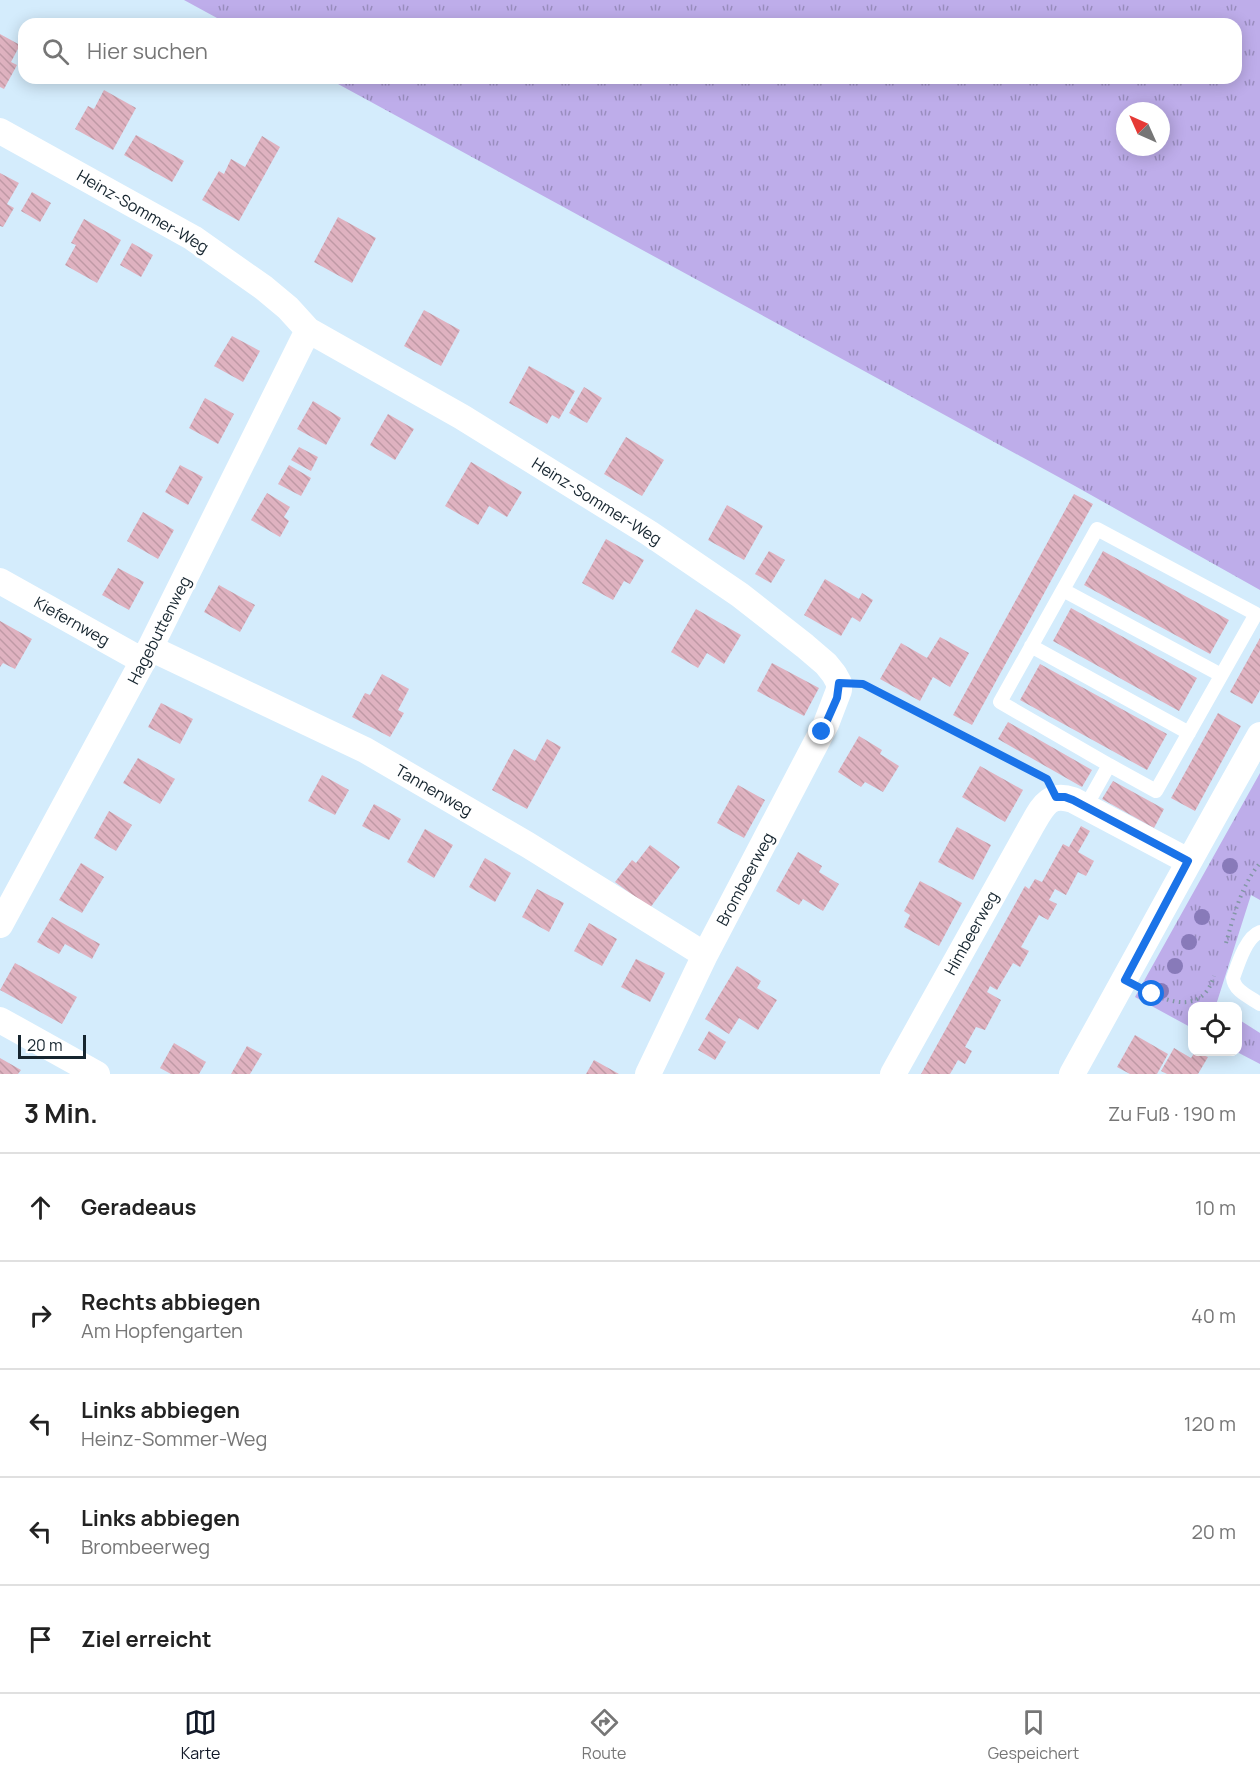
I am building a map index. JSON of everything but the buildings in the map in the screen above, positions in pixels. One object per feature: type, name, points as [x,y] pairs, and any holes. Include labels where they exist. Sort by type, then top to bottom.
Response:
[{"type":"street","name":"Heinz-Sommer-Weg","points":[[0,130],[193,238],[264,288],[288,308],[308,330],[462,417],[672,548],[740,595],[798,640],[826,664],[839,683]]},
{"type":"street","name":"Hagebuttenweg","points":[[0,925],[147,655],[308,330]]},
{"type":"street","name":"Kiefernweg","points":[[0,581],[147,655]]},
{"type":"street","name":"Tannenweg","points":[[147,655],[365,750],[528,845],[705,955]]},
{"type":"street","name":"Brombeerweg","points":[[648,1074],[705,955],[822,732],[837,698],[839,683]]},
{"type":"street","points":[[1078,1072],[1188,861],[1260,735]]},
{"type":"street","points":[[1056,797],[1065,797],[1086,806],[1188,861]]},
{"type":"street","name":"Himbeerweg","points":[[893,1074],[1032,825],[1044,805],[1056,797]]},
{"type":"street","points":[[0,1020],[97,1074]]},
{"type":"lane","points":[[1097,529],[1256,614],[1156,791],[1000,702],[1063,590],[1097,529]]},
{"type":"lane","points":[[1063,590],[1221,675]]},
{"type":"lane","points":[[1032,646],[1189,733]]},
{"type":"lane","points":[[1086,806],[1109,765]]},
{"type":"lane","points":[[1260,932],[1249,940],[1233,978],[1237,989],[1260,1004]]},
{"type":"path","points":[[839,683],[863,684],[1047,779],[1056,797]]},
{"type":"path","points":[[1225,945],[1242,892],[1260,863]]},
{"type":"path","points":[[1125,980],[1160,998],[1184,1003],[1198,998],[1207,990],[1213,982],[1216,970]]},
{"type":"green space","points":[[184,0],[1260,0],[1260,590],[1075,486],[338,84],[1242,84],[1242,18],[217,18]]},
{"type":"green space","points":[[1260,773],[1260,900],[1251,895],[1217,1002],[1188,1002],[1188,1026],[1135,997]]},
{"type":"green space","points":[[1242,1022],[1260,1033],[1260,1064],[1242,1055]]},
{"type":"route","points":[[822,732],[837,698],[839,683],[863,684],[1047,779],[1056,797],[1073,800],[1188,861],[1125,980],[1152,994]]}]
